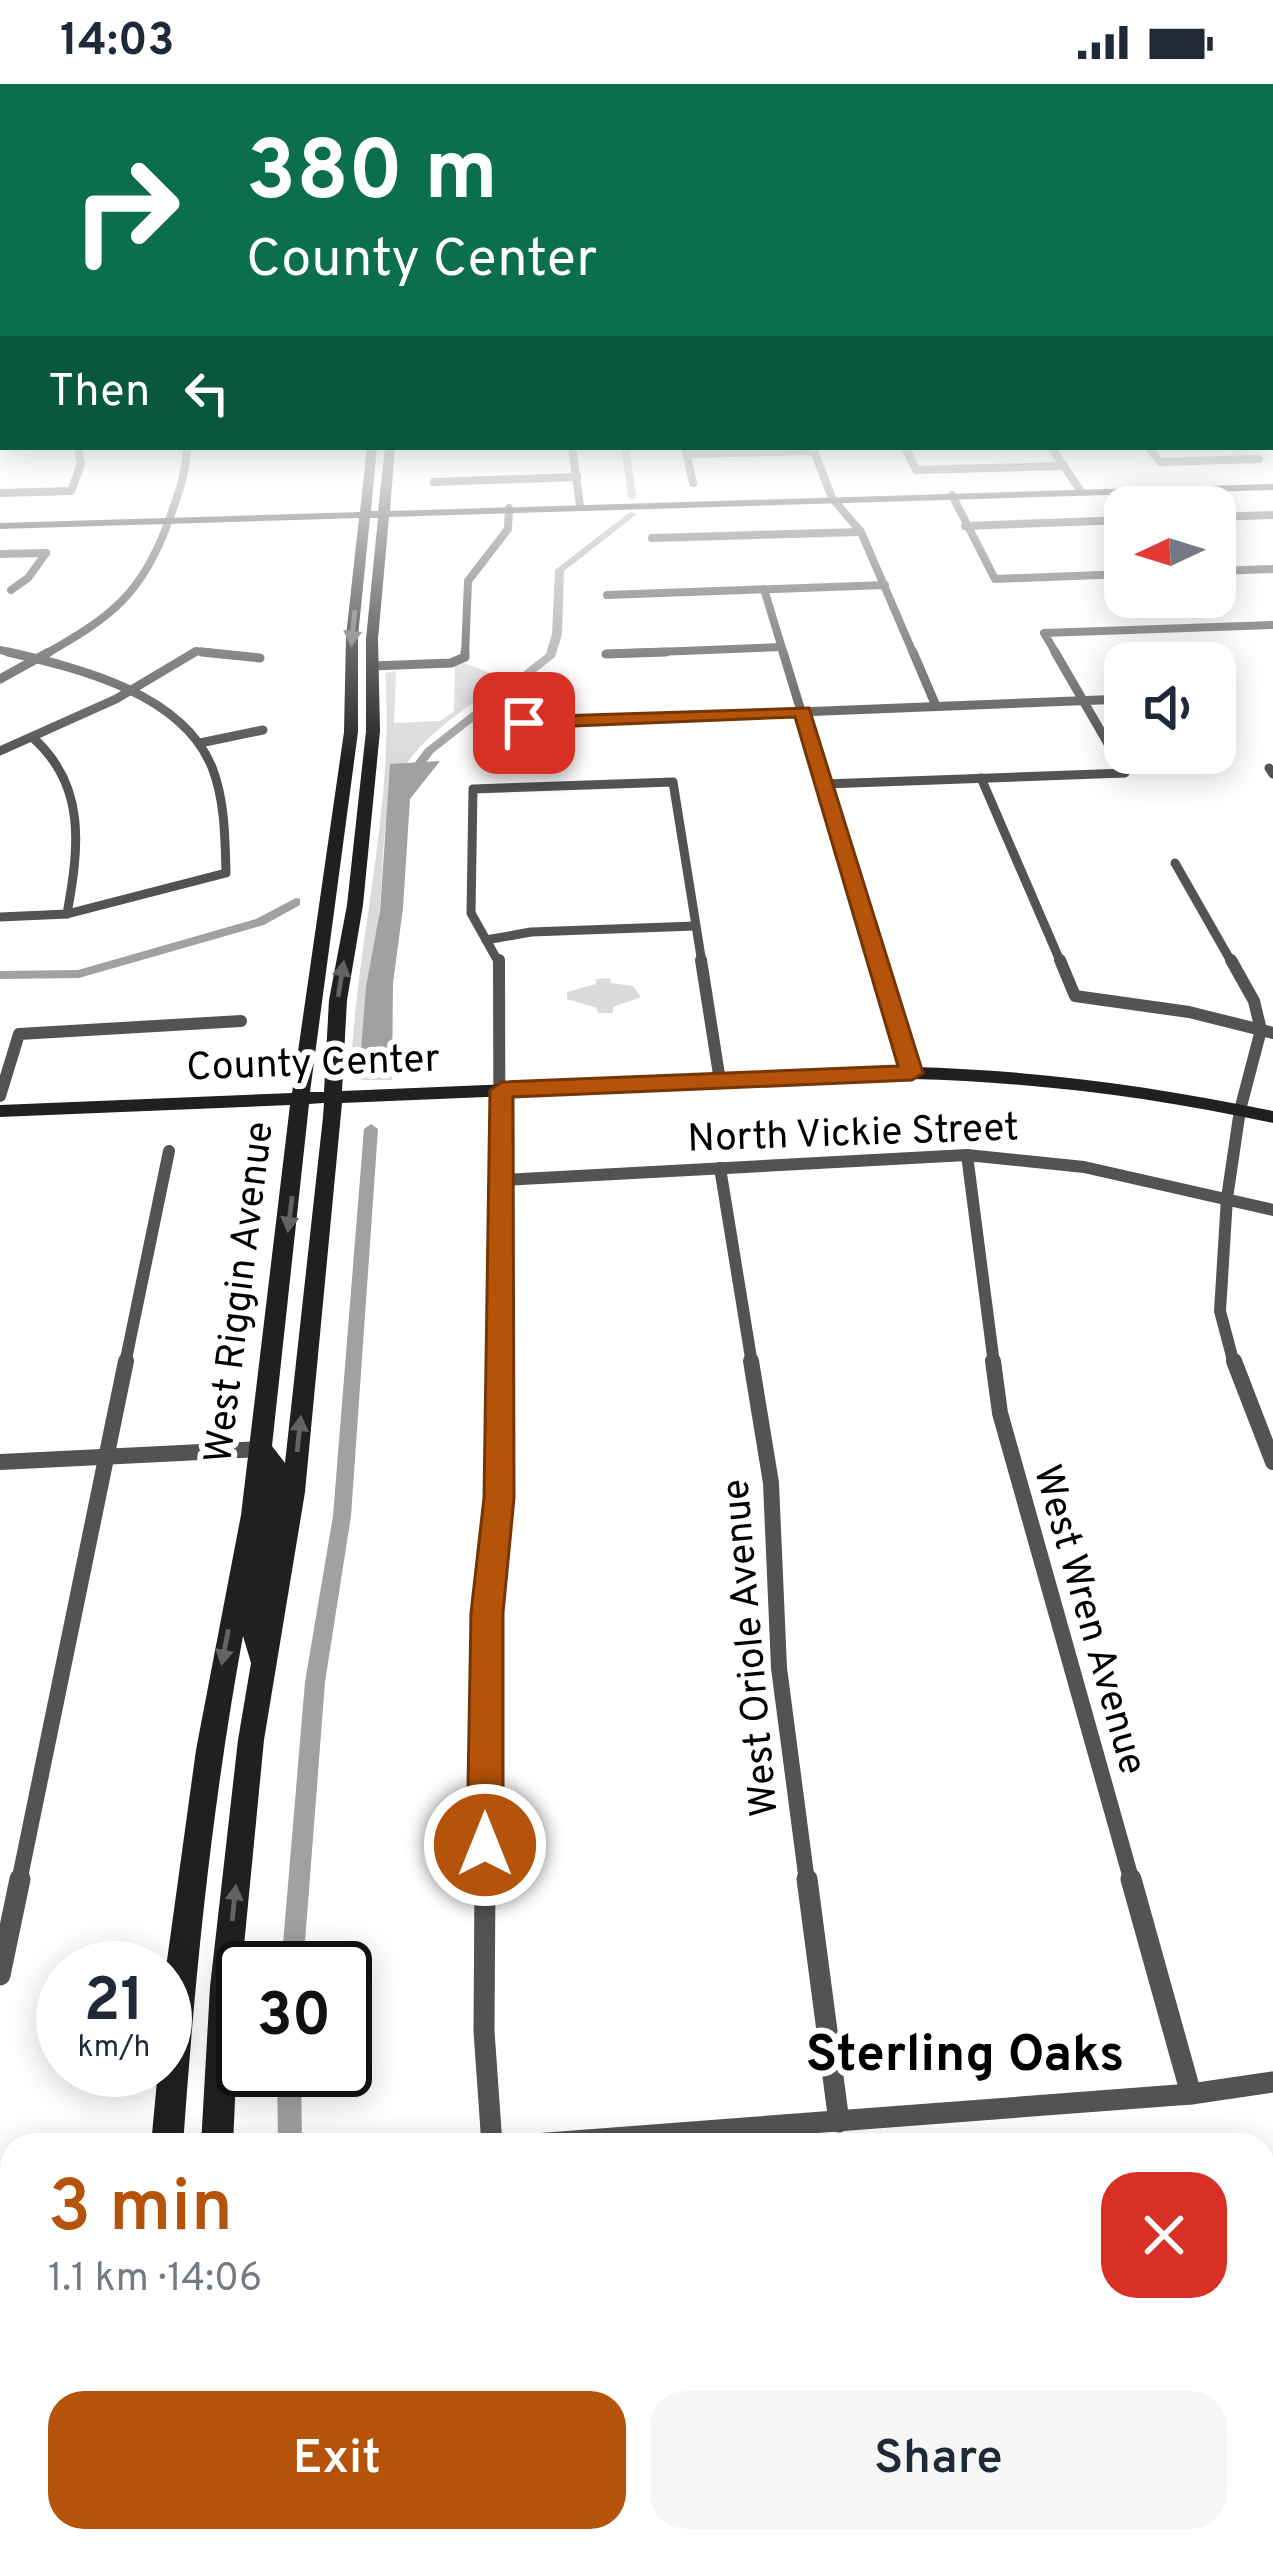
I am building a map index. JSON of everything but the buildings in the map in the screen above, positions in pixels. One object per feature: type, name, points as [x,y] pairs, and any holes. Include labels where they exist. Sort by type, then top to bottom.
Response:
[{"type":"main road","name":"West Riggin Avenue","points":[[168,2133],[180,1975],[209,1750],[261,1450],[312,994],[332,891],[351,732],[352,636],[373,530]]},
{"type":"main road","name":"West Riggin Avenue","points":[[218,2133],[230,1940],[263,1663],[293,1492],[339,992],[354,912],[374,725],[376,530]]},
{"type":"main road","name":"County Center","points":[[0,1111],[998,1073],[1088,1082],[1273,1117]]},
{"type":"main road","points":[[261,1450],[276,1472],[251,1620],[263,1663]]},
{"type":"street","points":[[0,679],[100,623],[151,571],[166,530]]},
{"type":"street","points":[[372,666],[459,661],[466,652],[468,580],[507,530]]},
{"type":"street","points":[[967,530],[995,579],[1104,575]]},
{"type":"street","points":[[652,538],[862,532],[936,706]]},
{"type":"street","points":[[0,554],[46,553],[28,578],[11,590]]},
{"type":"street","points":[[1236,570],[1273,569]]},
{"type":"street","points":[[607,595],[885,585]]},
{"type":"street","points":[[764,589],[912,1073]]},
{"type":"street","points":[[825,784],[1125,773],[1043,633],[1273,625]]},
{"type":"street","points":[[606,654],[781,646]]},
{"type":"street","points":[[0,650],[130,690],[180,716],[200,743],[222,802],[226,873],[67,914],[0,917]]},
{"type":"street","points":[[0,751],[130,690],[196,651],[260,658]]},
{"type":"street","points":[[524,723],[1104,700]]},
{"type":"street","points":[[200,743],[263,730]]},
{"type":"street","points":[[32,737],[53,752],[65,770],[75,803],[77,852],[67,914]]},
{"type":"street","points":[[981,778],[1075,996],[1154,1005],[1267,1032]]},
{"type":"street","points":[[491,2133],[484,2031],[486,1636],[499,1498],[502,971],[471,913],[472,789],[673,782],[720,1082]]},
{"type":"street","points":[[1175,863],[1254,1000],[1267,1032],[1240,1110],[1227,1198],[1220,1311],[1241,1388],[1273,1462]]},
{"type":"street","points":[[486,940],[531,932],[695,926]]},
{"type":"street","points":[[0,1096],[20,1034],[241,1021]]},
{"type":"street","points":[[0,1975],[169,1150]]},
{"type":"street","name":"North Vickie Street","points":[[502,1180],[967,1155],[1042,1158],[1126,1172],[1273,1210]]},
{"type":"street","name":"West Wren Avenue","points":[[967,1155],[1000,1413],[1191,2094]]},
{"type":"street","name":"West Oriole Avenue","points":[[720,1168],[771,1483],[779,1668],[839,2122]]},
{"type":"street","points":[[0,1462],[261,1450]]},
{"type":"street","points":[[687,2133],[1191,2094],[1273,2082]]},
{"type":"shaded area","points":[[464,663],[506,679],[428,739],[398,778],[385,832],[360,1063],[374,1075],[392,1074],[392,1080],[360,1080],[351,1068],[385,772],[385,673],[396,671],[394,723],[440,721],[454,711],[455,666]]},
{"type":"shaded area","points":[[440,761],[410,799],[393,983],[392,1074],[374,1075],[360,1063],[366,987],[380,911],[390,764]]},
{"type":"shaded area","points":[[610,978],[611,983],[633,986],[641,997],[613,1007],[613,1013],[598,1013],[597,1008],[567,999],[567,992]]},
{"type":"waterway","points":[[407,781],[429,751],[551,655],[557,634],[560,570],[612,530]]},
{"type":"waterway","points":[[0,975],[79,974],[260,922],[296,902]]},
{"type":"waterway","points":[[294,1941],[315,1682],[342,1516],[371,1129]]},
{"type":"waterway","points":[[289,2097],[290,2133]]},
{"type":"district","name":"Sterling Oaks","points":[[965,2052]]},
{"type":"route","points":[[485,1845],[487,1613],[499,1498],[502,1090],[912,1073],[802,712],[524,723]]}]
